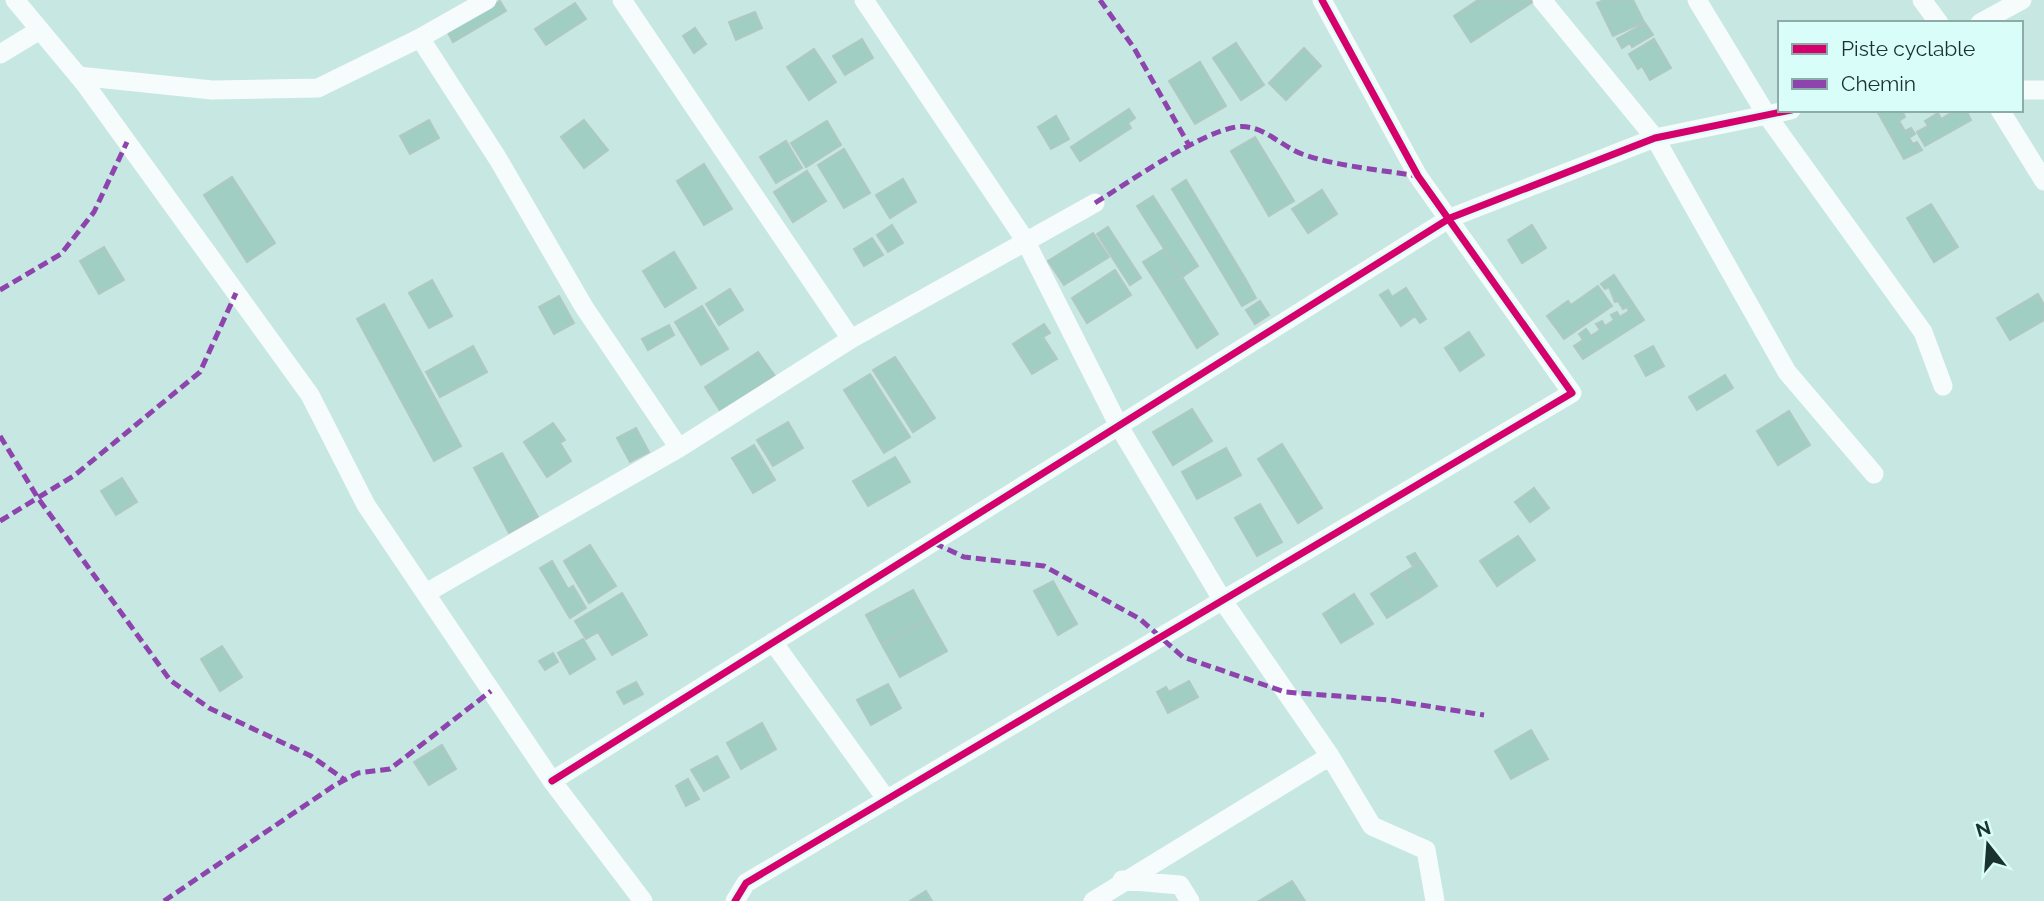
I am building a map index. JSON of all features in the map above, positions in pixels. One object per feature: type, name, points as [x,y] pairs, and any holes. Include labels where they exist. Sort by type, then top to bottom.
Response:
[{"type":"street","points":[[15,0],[78,76],[310,395],[366,505],[552,780],[643,901]]},
{"type":"street","points":[[78,76],[212,90],[318,88],[420,38],[487,0]]},
{"type":"street","points":[[622,0],[851,339]]},
{"type":"street","points":[[864,0],[1025,240],[1120,428],[1223,601],[1330,756],[1372,826],[1426,850],[1435,901]]},
{"type":"street","points":[[735,901],[746,883],[1158,636],[1223,601],[1572,393],[1418,176],[1322,0]]},
{"type":"street","points":[[1542,0],[1655,138],[1787,372],[1874,474]]},
{"type":"street","points":[[1697,0],[1766,114],[1923,332],[1942,386]]},
{"type":"street","points":[[1922,0],[1938,21]]},
{"type":"street","points":[[1984,21],[2022,0]]},
{"type":"street","points":[[0,54],[38,31]]},
{"type":"street","points":[[420,38],[498,159],[584,307],[679,449]]},
{"type":"street","points":[[2023,90],[2044,90]]},
{"type":"street","points":[[552,780],[1120,428],[1450,218],[1655,138],[1778,112]]},
{"type":"street","points":[[2001,112],[2044,181]]},
{"type":"street","points":[[426,593],[679,449],[851,339],[1095,203]]},
{"type":"street","points":[[773,642],[887,800]]},
{"type":"street","points":[[1093,901],[1122,880],[1330,756]]},
{"type":"street","points":[[1122,880],[1180,885],[1190,901]]},
{"type":"building","points":[[1478,0],[1534,1],[1471,42],[1454,16]]},
{"type":"building","points":[[1604,0],[1633,0],[1644,22],[1613,36],[1597,3]]},
{"type":"building","points":[[500,1],[506,11],[453,42],[447,31]]},
{"type":"building","points":[[575,3],[586,19],[546,45],[535,29]]},
{"type":"building","points":[[755,12],[762,28],[736,40],[729,22]]},
{"type":"building","points":[[1645,23],[1653,35],[1632,47],[1630,43],[1622,48],[1617,39]]},
{"type":"building","points":[[695,28],[706,44],[694,53],[683,36]]},
{"type":"building","points":[[862,39],[873,58],[845,75],[833,56]]},
{"type":"building","points":[[1654,39],[1671,68],[1650,80],[1642,66],[1638,69],[1629,54]]},
{"type":"building","points":[[1236,43],[1264,85],[1241,100],[1213,58]]},
{"type":"building","points":[[1304,48],[1321,66],[1286,100],[1269,83]]},
{"type":"building","points":[[814,49],[836,82],[809,100],[787,67]]},
{"type":"building","points":[[1200,62],[1226,106],[1195,124],[1169,81]]},
{"type":"building","points":[[1129,109],[1135,118],[1128,123],[1131,128],[1080,161],[1071,147]]},
{"type":"building","points":[[1878,112],[1903,112],[1905,117],[1899,121],[1905,131],[1911,128],[1915,134],[1909,138],[1913,144],[1917,142],[1922,150],[1904,159]]},
{"type":"building","points":[[1953,112],[1967,112],[1971,120],[1925,146],[1917,132],[1928,126],[1925,121],[1938,113],[1941,119]]},
{"type":"building","points":[[1056,116],[1069,139],[1051,149],[1038,127]]},
{"type":"building","points":[[429,120],[439,138],[410,154],[400,136]]},
{"type":"building","points":[[584,120],[608,150],[584,168],[561,137]]},
{"type":"building","points":[[827,121],[841,145],[806,167],[791,143]]},
{"type":"building","points":[[1255,137],[1294,201],[1269,216],[1231,151]]},
{"type":"building","points":[[786,141],[802,168],[776,183],[760,157]]},
{"type":"building","points":[[844,149],[870,193],[844,208],[818,165]]},
{"type":"building","points":[[704,164],[732,209],[704,225],[677,181]]},
{"type":"building","points":[[807,171],[826,201],[793,222],[774,192]]},
{"type":"building","points":[[232,177],[275,243],[247,262],[204,195]]},
{"type":"building","points":[[903,179],[916,202],[890,218],[876,195]]},
{"type":"building","points":[[1186,180],[1246,280],[1232,289],[1172,189]]},
{"type":"building","points":[[1322,190],[1337,214],[1308,233],[1292,209]]},
{"type":"building","points":[[1153,196],[1198,266],[1182,277],[1137,206]]},
{"type":"building","points":[[1931,204],[1958,247],[1934,262],[1907,218]]},
{"type":"building","points":[[892,225],[903,243],[888,252],[877,235]]},
{"type":"building","points":[[1532,225],[1546,248],[1522,263],[1508,240]]},
{"type":"building","points":[[1108,227],[1141,278],[1130,285],[1097,234]]},
{"type":"building","points":[[1093,233],[1109,257],[1064,285],[1048,261]]},
{"type":"building","points":[[872,238],[883,255],[864,266],[854,249]]},
{"type":"building","points":[[104,247],[124,280],[99,294],[80,261]]},
{"type":"building","points":[[1164,249],[1182,277],[1161,290],[1143,262]]},
{"type":"building","points":[[674,252],[696,288],[665,307],[643,271]]},
{"type":"building","points":[[1115,270],[1131,295],[1087,323],[1072,298]]},
{"type":"building","points":[[1614,275],[1644,320],[1583,359],[1574,346],[1583,340],[1579,334],[1586,329],[1591,336],[1600,330],[1596,324],[1602,321],[1605,326],[1614,320],[1611,315],[1617,312],[1620,317],[1629,311],[1627,307],[1623,309],[1618,301],[1615,302],[1609,287],[1605,289],[1601,284]]},
{"type":"building","points":[[1182,277],[1218,334],[1197,348],[1161,290]]},
{"type":"building","points":[[432,280],[452,316],[429,328],[409,293]]},
{"type":"building","points":[[1246,280],[1256,298],[1242,306],[1232,289]]},
{"type":"building","points":[[1598,286],[1612,306],[1564,339],[1547,316],[1568,301],[1571,305]]},
{"type":"building","points":[[1406,288],[1426,319],[1420,323],[1415,316],[1401,326],[1380,295],[1388,290],[1392,297]]},
{"type":"building","points":[[730,289],[743,310],[719,325],[706,304]]},
{"type":"building","points":[[2038,294],[2044,305],[2044,320],[2010,340],[1997,318]]},
{"type":"building","points":[[559,296],[574,323],[554,334],[539,307]]},
{"type":"building","points":[[1260,301],[1269,315],[1255,324],[1246,310]]},
{"type":"building","points":[[384,304],[461,446],[434,461],[357,319]]},
{"type":"building","points":[[702,306],[728,349],[701,365],[675,322]]},
{"type":"building","points":[[1044,324],[1050,333],[1043,337],[1057,359],[1032,374],[1013,344]]},
{"type":"building","points":[[669,325],[674,335],[648,350],[642,339]]},
{"type":"building","points":[[1469,332],[1484,355],[1460,371],[1445,348]]},
{"type":"building","points":[[473,346],[487,372],[440,397],[426,372]]},
{"type":"building","points":[[1653,346],[1664,366],[1646,376],[1635,356]]},
{"type":"building","points":[[758,352],[775,376],[721,412],[705,387]]},
{"type":"building","points":[[895,357],[935,418],[913,432],[873,370]]},
{"type":"building","points":[[870,374],[910,437],[884,453],[844,390]]},
{"type":"building","points":[[1725,375],[1733,388],[1697,410],[1689,397]]},
{"type":"building","points":[[1192,409],[1212,441],[1173,465],[1153,432]]},
{"type":"building","points":[[1789,411],[1810,445],[1778,465],[1757,431]]},
{"type":"building","points":[[788,422],[803,448],[773,466],[757,440]]},
{"type":"building","points":[[553,423],[565,440],[560,443],[571,461],[547,477],[524,442]]},
{"type":"building","points":[[636,428],[649,452],[630,462],[617,438]]},
{"type":"building","points":[[1282,444],[1322,508],[1298,523],[1258,459]]},
{"type":"building","points":[[754,445],[775,480],[753,493],[732,458]]},
{"type":"building","points":[[1226,448],[1241,475],[1197,499],[1182,472]]},
{"type":"building","points":[[502,453],[538,517],[509,533],[474,468]]},
{"type":"building","points":[[895,457],[910,482],[868,506],[853,481]]},
{"type":"building","points":[[122,478],[137,502],[116,515],[101,491]]},
{"type":"building","points":[[1534,488],[1549,508],[1530,522],[1515,502]]},
{"type":"building","points":[[1260,504],[1282,542],[1257,556],[1235,518]]},
{"type":"building","points":[[1518,536],[1535,560],[1497,586],[1480,561]]},
{"type":"building","points":[[590,545],[616,586],[589,603],[564,561]]},
{"type":"building","points":[[1415,553],[1420,561],[1412,565],[1407,557]]},
{"type":"building","points":[[552,561],[568,589],[573,586],[586,608],[570,618],[540,568]]},
{"type":"building","points":[[1421,562],[1437,586],[1419,598],[1403,573]]},
{"type":"building","points":[[1403,573],[1419,598],[1387,618],[1371,594]]},
{"type":"building","points":[[1053,581],[1077,624],[1058,635],[1034,591]]},
{"type":"building","points":[[913,590],[929,619],[882,645],[866,615]]},
{"type":"building","points":[[622,593],[647,635],[612,655],[598,632],[586,639],[575,621]]},
{"type":"building","points":[[1354,594],[1373,624],[1341,643],[1323,614]]},
{"type":"building","points":[[929,619],[947,651],[900,677],[882,645]]},
{"type":"building","points":[[583,639],[595,659],[570,674],[558,653]]},
{"type":"building","points":[[222,646],[242,677],[220,691],[201,659]]},
{"type":"building","points":[[553,653],[558,662],[545,670],[539,661]]},
{"type":"building","points":[[1189,681],[1198,697],[1168,713],[1157,692],[1166,687],[1169,692]]},
{"type":"building","points":[[636,682],[643,694],[624,704],[617,692]]},
{"type":"building","points":[[888,684],[901,708],[871,725],[857,700]]},
{"type":"building","points":[[762,723],[776,749],[741,769],[727,743]]},
{"type":"building","points":[[1531,730],[1548,759],[1511,779],[1495,751]]},
{"type":"building","points":[[442,745],[456,769],[429,785],[414,762]]},
{"type":"building","points":[[717,756],[729,777],[704,791],[691,770]]},
{"type":"building","points":[[688,779],[699,799],[686,806],[676,786]]},
{"type":"building","points":[[1292,881],[1305,901],[1259,901]]},
{"type":"building","points":[[926,891],[932,901],[910,901]]},
{"type":"marked path","points":[[1100,0],[1134,48],[1190,147]]},
{"type":"marked path","points":[[1095,203],[1184,148],[1203,138],[1236,127],[1255,129],[1299,153],[1321,160],[1418,176]]},
{"type":"marked path","points":[[0,290],[61,254],[94,212],[127,142]]},
{"type":"marked path","points":[[0,521],[75,475],[200,372],[236,293]]},
{"type":"marked path","points":[[0,436],[38,498],[170,680],[209,708],[311,756],[345,780]]},
{"type":"marked path","points":[[934,543],[964,557],[1044,566],[1140,619],[1183,657],[1285,692],[1389,700],[1484,715]]},
{"type":"marked path","points":[[164,901],[335,785],[358,773],[390,769],[491,691]]},
{"type":"cycle path","points":[[735,901],[746,883],[1572,393],[1418,176],[1322,0]]},
{"type":"cycle path","points":[[552,781],[1450,218],[1655,138],[1781,112]]}]
